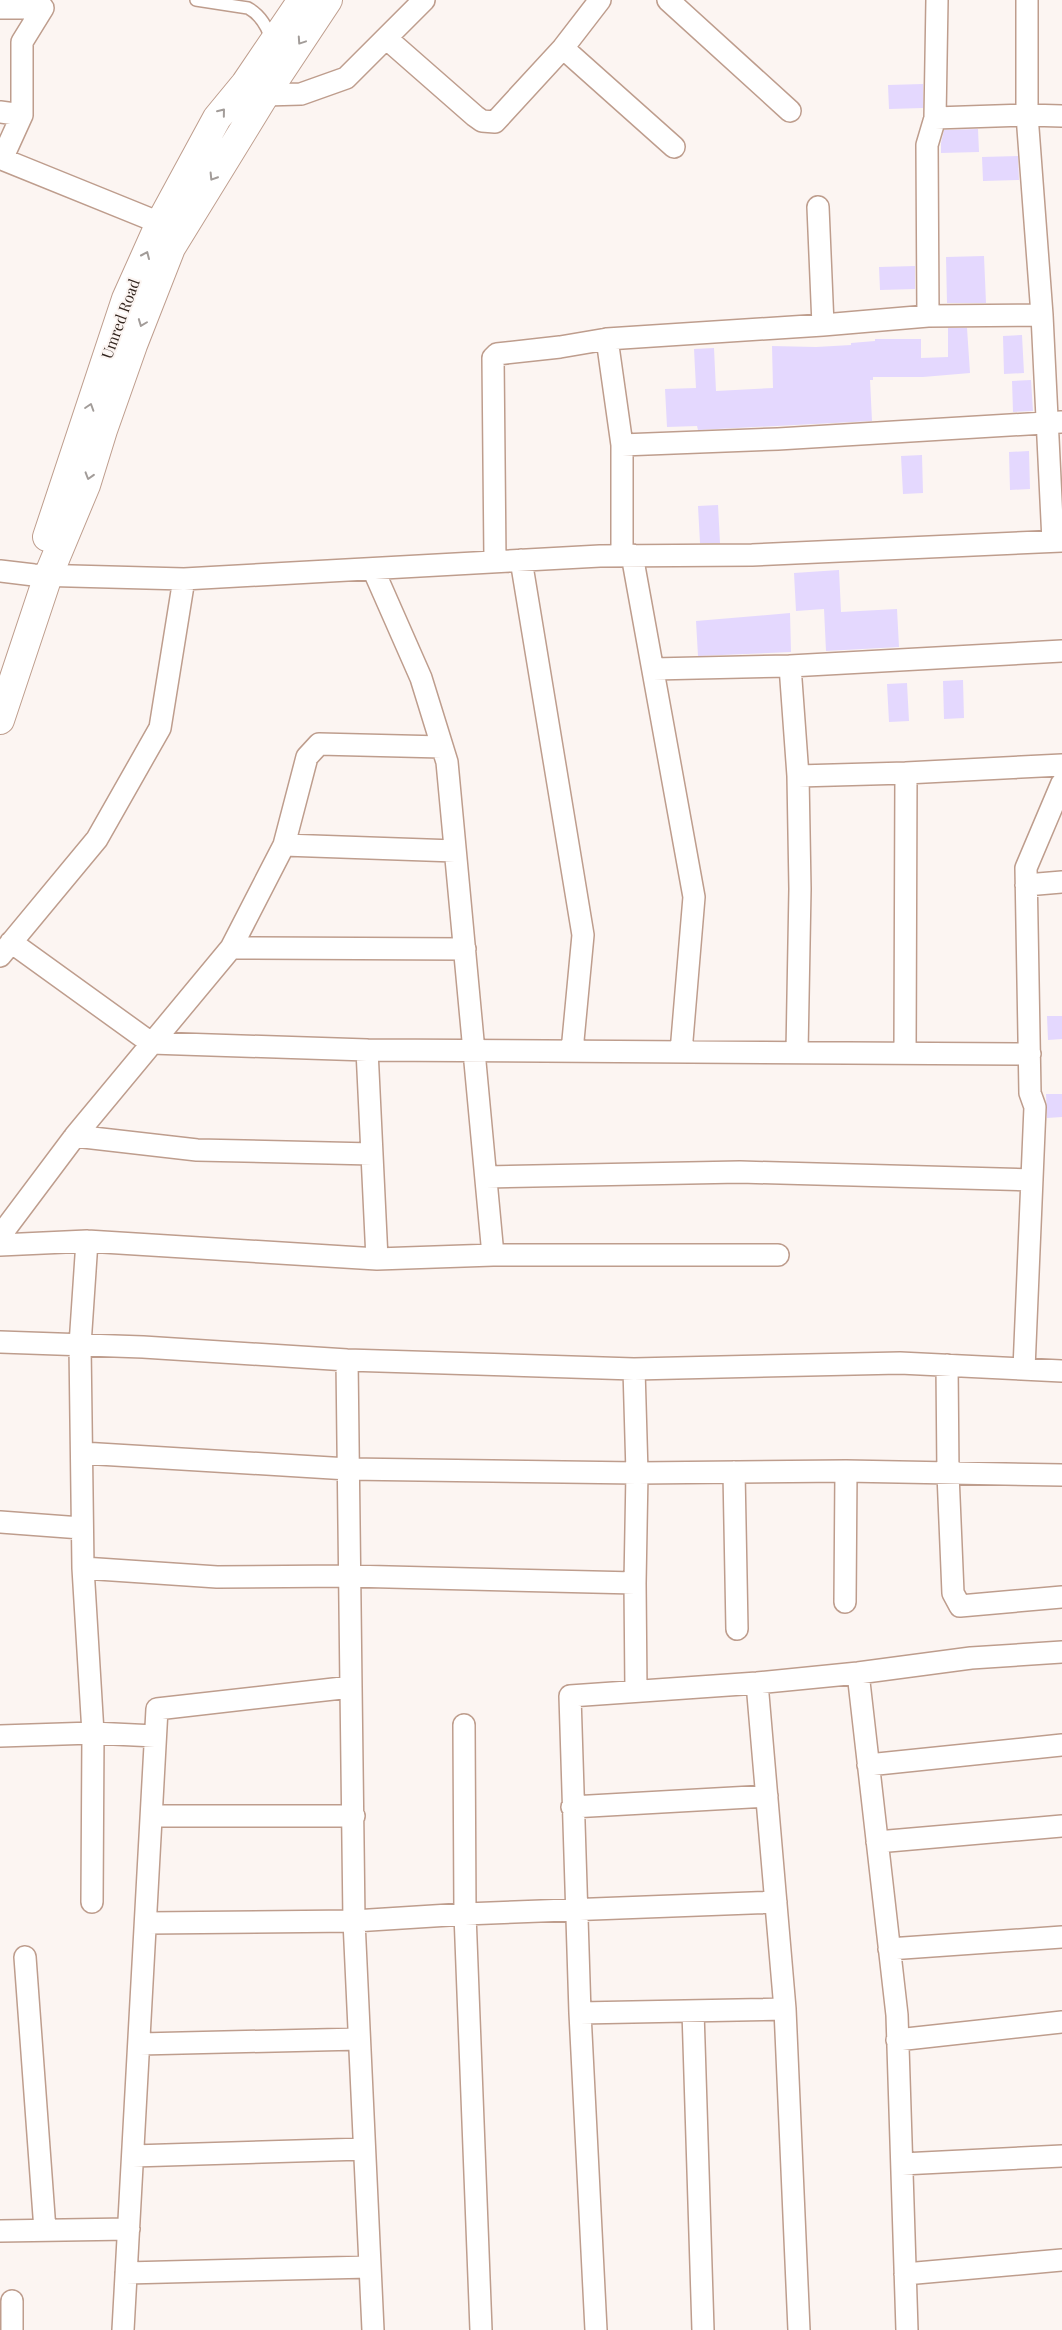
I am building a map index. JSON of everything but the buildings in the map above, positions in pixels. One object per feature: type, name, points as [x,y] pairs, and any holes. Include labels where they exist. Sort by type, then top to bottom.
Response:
[{"type":"highway","name":"Umred Road","points":[[0,668],[41,575],[126,299],[160,223],[217,118],[255,89],[272,44],[302,0]]},
{"type":"highway","points":[[0,720],[41,575],[86,486],[103,430],[133,345],[171,248],[255,89],[328,0]]},
{"type":"street","points":[[255,89],[301,94],[346,78],[424,0]]},
{"type":"street","points":[[386,38],[475,116],[482,121],[495,122],[563,48],[600,0]]},
{"type":"street","points":[[668,0],[790,112]]},
{"type":"street","points":[[928,316],[927,146],[935,118],[937,0]]},
{"type":"street","points":[[0,571],[41,575],[184,579],[495,560],[627,555],[752,555],[1057,541],[1055,422],[1042,315],[1027,115],[1028,0]]},
{"type":"street","points":[[0,8],[43,8],[22,42],[22,114],[2,159],[160,223]]},
{"type":"street","points":[[563,48],[674,147]]},
{"type":"street","points":[[0,112],[22,114]]},
{"type":"street","points":[[935,118],[1027,115],[1062,116]]},
{"type":"street","points":[[818,207],[823,325]]},
{"type":"street","points":[[495,560],[493,358],[497,354],[560,347],[607,339],[928,316],[1042,315]]},
{"type":"street","points":[[607,339],[622,445],[627,555],[653,669],[694,897],[681,1052]]},
{"type":"street","points":[[622,445],[1055,422]]},
{"type":"street","points":[[521,560],[583,935],[572,1051]]},
{"type":"street","points":[[373,568],[421,678],[447,762],[494,1255]]},
{"type":"street","points":[[184,579],[160,728],[97,839],[6,949],[151,1043],[367,1050],[1030,1054]]},
{"type":"street","points":[[653,669],[790,666],[1062,650]]},
{"type":"street","points":[[790,666],[798,776],[800,889],[797,1052]]},
{"type":"street","points":[[0,1236],[75,1136],[231,948],[284,845],[308,757],[319,744],[442,747]]},
{"type":"street","points":[[798,776],[906,773],[1062,764]]},
{"type":"street","points":[[905,1053],[906,773]]},
{"type":"street","points":[[1024,1369],[1035,1107],[1030,1093],[1026,868],[1062,783]]},
{"type":"street","points":[[284,845],[455,851]]},
{"type":"street","points":[[1026,885],[1062,882]]},
{"type":"street","points":[[231,948],[464,949]]},
{"type":"street","points":[[367,1050],[377,1259]]},
{"type":"street","points":[[75,1136],[197,1150],[372,1154]]},
{"type":"street","points":[[486,1177],[740,1172],[1032,1180]]},
{"type":"street","points":[[87,1241],[80,1345],[81,1528],[93,1732],[92,1902]]},
{"type":"street","points":[[0,1245],[87,1241],[377,1259],[494,1255],[778,1255]]},
{"type":"street","points":[[0,1342],[347,1360],[634,1370],[900,1363],[1062,1371]]},
{"type":"street","points":[[347,1360],[354,1921],[363,2149],[373,2330]]},
{"type":"street","points":[[947,1365],[948,1474],[953,1593],[960,1606],[1062,1597]]},
{"type":"street","points":[[634,1370],[636,1691]]},
{"type":"street","points":[[82,1453],[348,1469],[636,1473],[846,1471],[1062,1475]]},
{"type":"street","points":[[845,1602],[846,1471]]},
{"type":"street","points":[[734,1472],[737,1629]]},
{"type":"street","points":[[0,1522],[81,1528]]},
{"type":"street","points":[[83,1568],[217,1577],[349,1576],[634,1584]]},
{"type":"street","points":[[596,2330],[580,2013],[572,1808],[570,1696],[757,1683],[858,1673],[971,1658],[1062,1652]]},
{"type":"street","points":[[858,1673],[897,2015],[907,2330]]},
{"type":"street","points":[[757,1683],[784,2009],[799,2330]]},
{"type":"street","points":[[123,2330],[147,1923],[157,1709],[351,1687]]},
{"type":"street","points":[[464,1725],[465,1914],[481,2330]]},
{"type":"street","points":[[0,1736],[93,1732],[155,1736]]},
{"type":"street","points":[[868,1766],[1062,1745]]},
{"type":"street","points":[[572,1808],[767,1796]]},
{"type":"street","points":[[152,1816],[354,1816]]},
{"type":"street","points":[[877,1842],[1062,1826]]},
{"type":"street","points":[[147,1923],[354,1921],[465,1914],[776,1902]]},
{"type":"street","points":[[889,1949],[1062,1937]]},
{"type":"street","points":[[25,1957],[45,2230]]},
{"type":"street","points":[[580,2013],[784,2009]]},
{"type":"street","points":[[693,2011],[703,2330]]},
{"type":"street","points":[[897,2040],[1062,2022]]},
{"type":"street","points":[[140,2044],[359,2039]]},
{"type":"street","points":[[133,2156],[363,2149]]},
{"type":"street","points":[[902,2164],[1062,2156]]},
{"type":"street","points":[[0,2231],[129,2229]]},
{"type":"street","points":[[905,2274],[1062,2260]]},
{"type":"street","points":[[126,2274],[369,2267]]},
{"type":"street","points":[[12,2301],[12,2330]]},
{"type":"lane","points":[[196,0],[236,3],[255,11],[268,30],[272,44]]}]
